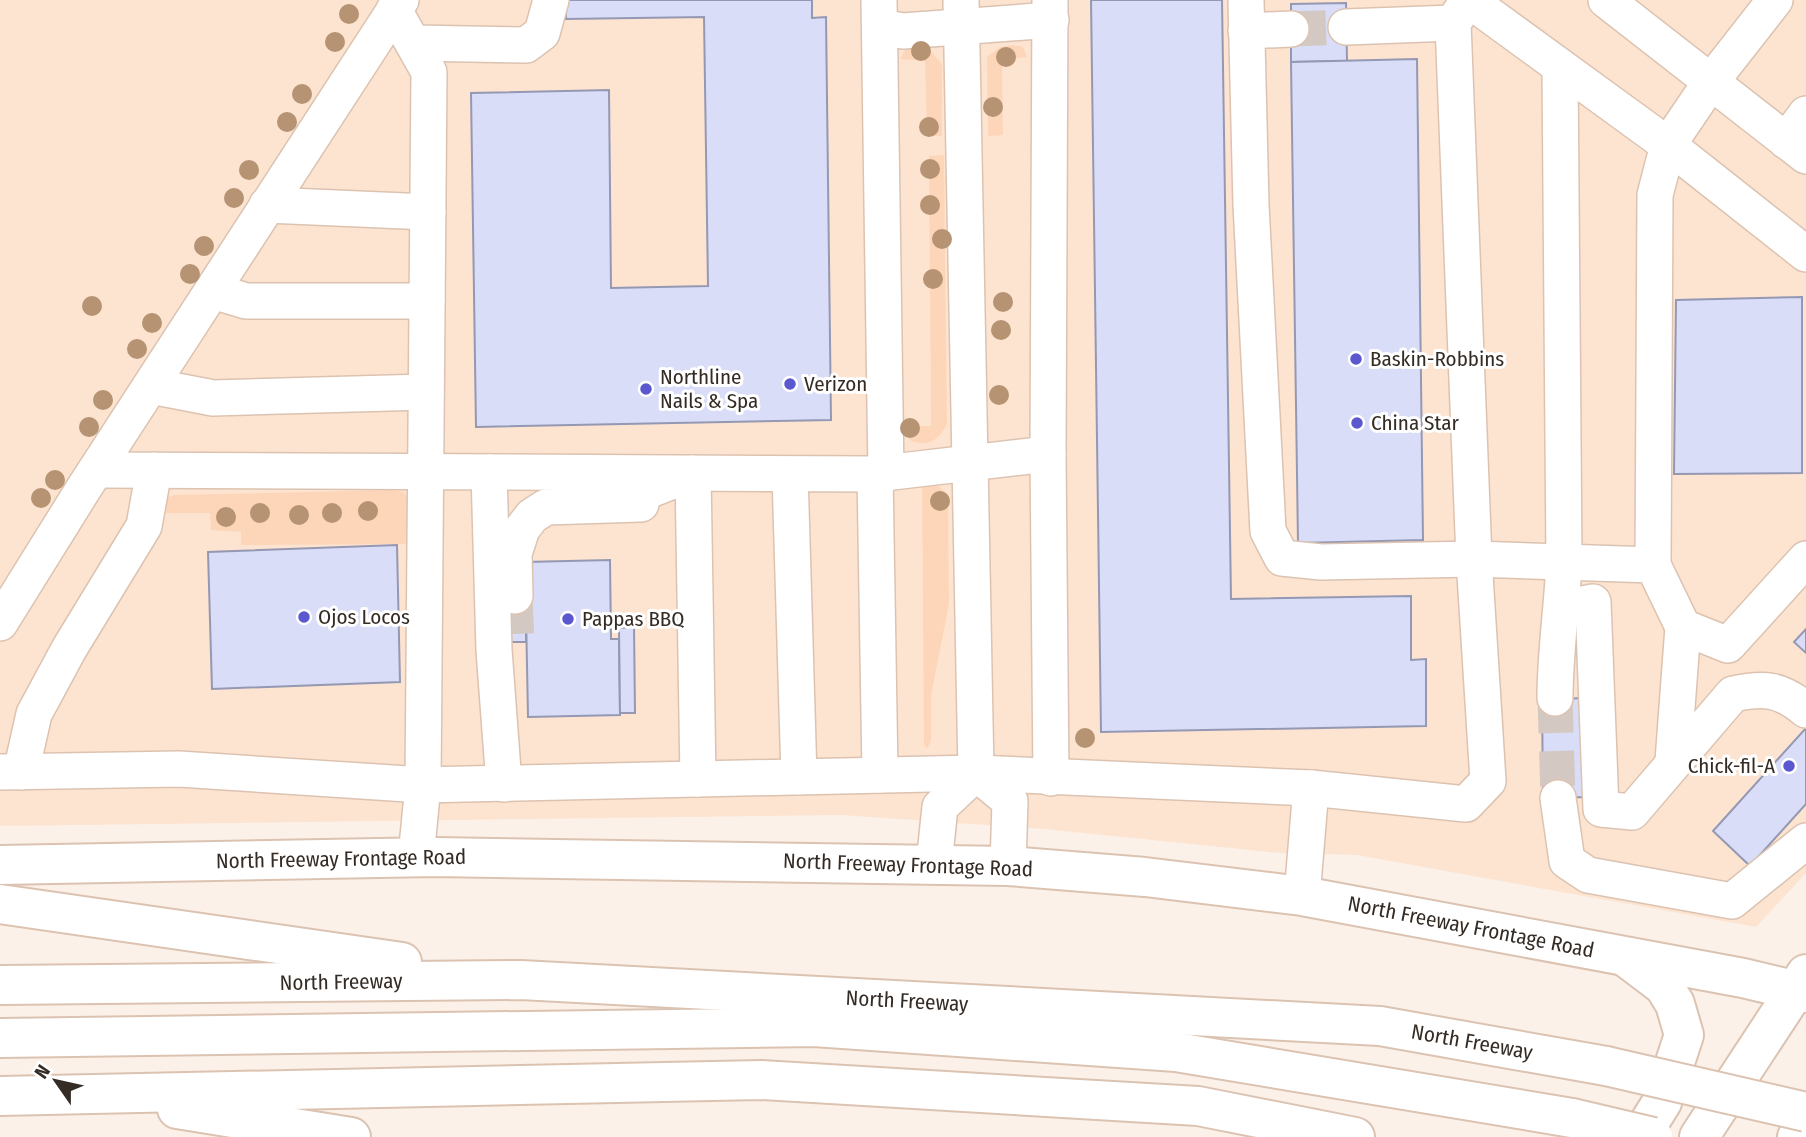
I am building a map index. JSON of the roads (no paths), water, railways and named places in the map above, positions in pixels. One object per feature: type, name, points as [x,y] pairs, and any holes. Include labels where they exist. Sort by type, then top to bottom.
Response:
[{"type":"main road","name":"North Freeway Frontage Road","points":[[0,865],[416,857],[1008,866],[1145,877],[1302,896],[1623,956],[1802,985]]},
{"type":"main road","points":[[0,904],[521,980]]},
{"type":"main road","points":[[1623,956],[1664,986],[1675,1004],[1685,1035],[1662,1101],[1640,1137]]},
{"type":"main road","name":"North Freeway","points":[[0,985],[521,980],[1380,1026],[1606,1066],[1806,1112]]},
{"type":"main road","points":[[1699,1137],[1802,985]]},
{"type":"main road","name":"North Freeway","points":[[0,1038],[814,1027],[1177,1052],[1572,1118],[1653,1137]]},
{"type":"main road","points":[[0,1096],[761,1080],[1198,1106],[1355,1137]]},
{"type":"main road","points":[[82,1094],[351,1137]]},
{"type":"main road","points":[[1797,1137],[1806,1123]]},
{"type":"lane","points":[[413,43],[526,45],[542,33],[551,0]]},
{"type":"lane","points":[[1605,0],[1710,83],[1799,137]]},
{"type":"lane","points":[[1673,761],[1683,627],[1653,565],[1655,195],[1668,145],[1710,83],[1775,0]]},
{"type":"lane","points":[[398,5],[413,43],[429,72],[423,785],[416,857]]},
{"type":"lane","points":[[0,623],[398,5]]},
{"type":"lane","points":[[154,470],[144,526],[69,649],[34,714],[10,772],[179,769],[423,785],[976,773],[1311,788],[1466,804],[1488,781],[1474,559],[1463,8]]},
{"type":"lane","points":[[1346,27],[1463,8],[1560,68],[1668,145],[1806,254]]},
{"type":"lane","points":[[879,13],[903,31],[962,14],[1051,10],[1048,454],[1051,778]]},
{"type":"lane","points":[[879,13],[880,775]]},
{"type":"lane","points":[[934,864],[940,807],[976,773],[968,461],[962,14]]},
{"type":"lane","points":[[1291,29],[1246,15],[1251,205],[1268,531],[1282,558],[1321,562],[1474,559],[1653,565]]},
{"type":"lane","points":[[1560,68],[1564,563],[1562,610],[1555,654],[1567,698]]},
{"type":"lane","points":[[267,205],[428,212]]},
{"type":"lane","points":[[213,291],[246,301],[427,301]]},
{"type":"lane","points":[[151,386],[213,398],[426,391]]},
{"type":"lane","points":[[515,599],[514,554],[522,529],[532,516],[545,507],[617,503],[790,474],[881,474],[968,461],[1048,454]]},
{"type":"lane","points":[[98,470],[489,472],[693,490]]},
{"type":"lane","points":[[489,472],[504,783]]},
{"type":"lane","points":[[790,474],[799,777]]},
{"type":"lane","points":[[693,490],[698,779]]},
{"type":"lane","points":[[1734,694],[1728,645],[1806,559]]},
{"type":"lane","points":[[1562,610],[1593,602],[1601,809],[1632,812],[1673,761],[1734,694],[1757,689],[1788,695],[1806,710]]},
{"type":"lane","points":[[1683,627],[1728,645]]},
{"type":"lane","points":[[498,698],[510,675],[517,642]]},
{"type":"lane","points":[[976,773],[1010,800],[1008,866]]},
{"type":"lane","points":[[1302,896],[1311,788]]},
{"type":"lane","points":[[1568,797],[1561,835],[1567,861],[1588,875],[1732,901],[1806,841]]},
{"type":"tunnel","points":[[1291,29],[1346,27]]},
{"type":"tunnel","points":[[515,599],[517,642]]},
{"type":"tunnel","points":[[1555,698],[1558,798]]},
{"type":"place","name":"Baskin-Robbins","points":[[1356,359]]},
{"type":"place","name":"Verizon","points":[[790,384]]},
{"type":"place","name":"Northline Nails & Spa","points":[[646,389]]},
{"type":"place","name":"China Star","points":[[1357,423]]},
{"type":"place","name":"Ojos Locos","points":[[304,617]]},
{"type":"place","name":"Pappas BBQ","points":[[568,619]]},
{"type":"place","name":"Chick-fil-A","points":[[1789,766]]}]
